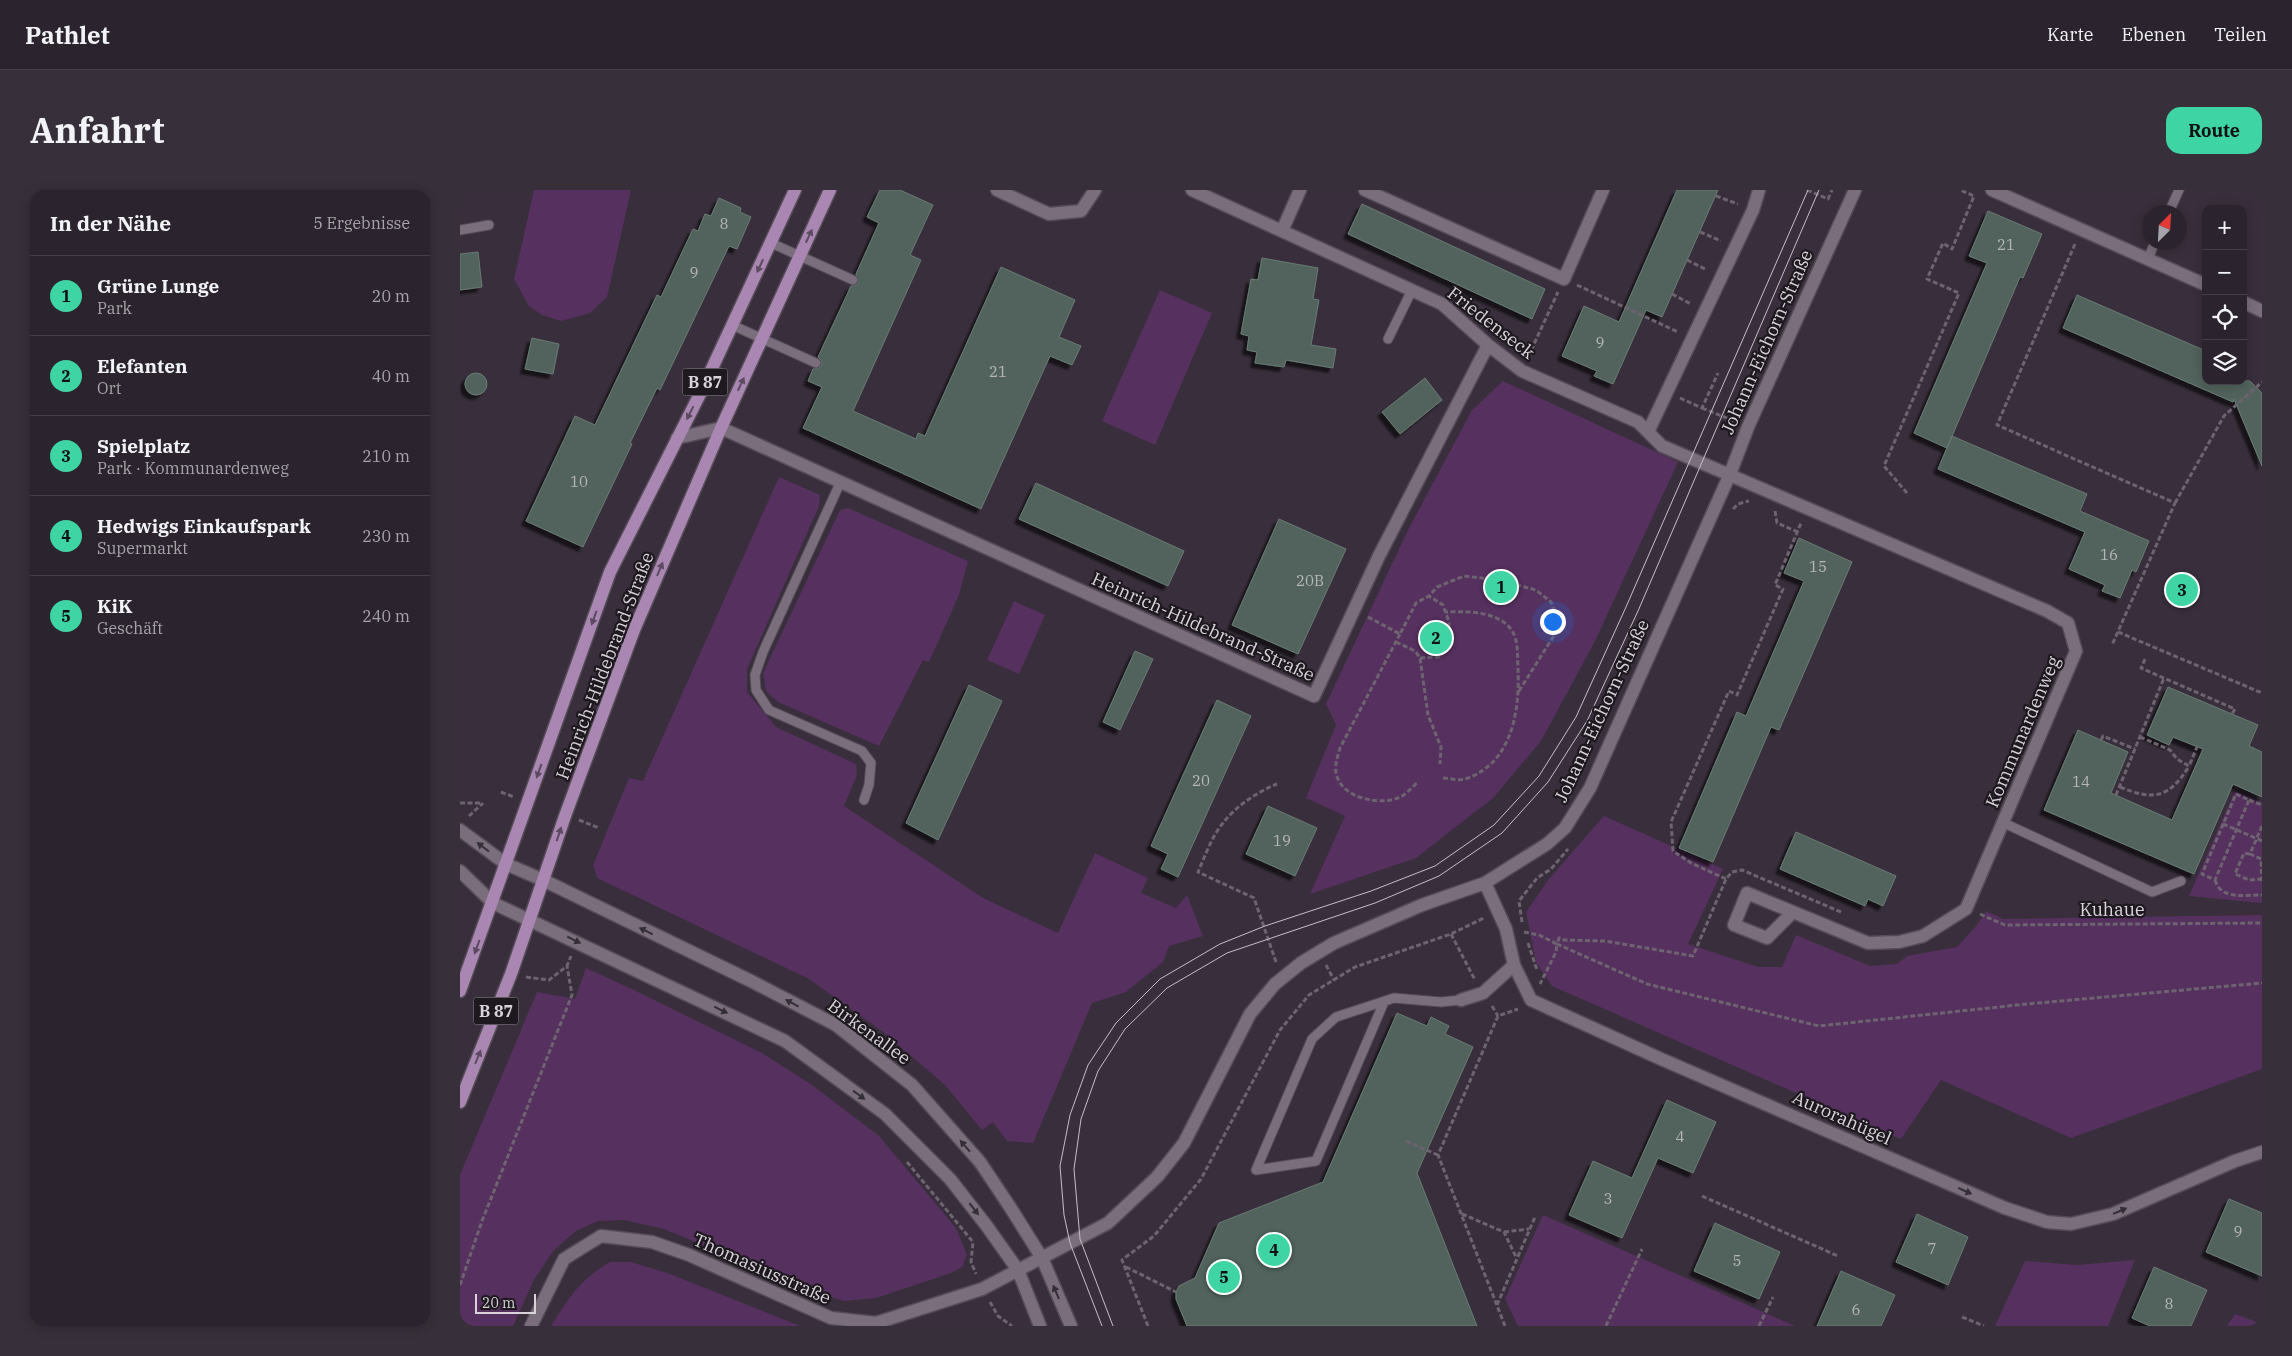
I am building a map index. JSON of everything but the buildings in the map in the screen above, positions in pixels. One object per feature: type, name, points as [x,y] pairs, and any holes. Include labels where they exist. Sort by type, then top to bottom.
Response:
[{"type":"main road","name":"Heinrich-Hildebrand-Straße","points":[[493,902],[610,572],[732,325],[795,190]]},
{"type":"main road","name":"Heinrich-Hildebrand-Straße","points":[[530,919],[634,630],[721,428],[830,190]]},
{"type":"main road","name":"B 87","points":[[460,991],[493,902]]},
{"type":"main road","name":"B 87","points":[[460,1102],[511,974],[530,919]]},
{"type":"street","points":[[997,190],[1049,214],[1081,211],[1096,190]]},
{"type":"street","name":"Friedenseck","points":[[1192,190],[1442,304],[1522,372],[1638,422],[1662,446],[1730,474]]},
{"type":"street","points":[[1282,231],[1300,190]]},
{"type":"street","points":[[1365,190],[1564,279],[1603,190]]},
{"type":"street","points":[[1648,432],[1736,246],[1759,190]]},
{"type":"street","name":"Johann-Eichorn-Straße","points":[[1018,1270],[1108,1223],[1156,1177],[1184,1143],[1250,1014],[1276,984],[1301,963],[1334,943],[1422,905],[1485,883],[1547,844],[1565,828],[1590,788],[1854,190]]},
{"type":"street","points":[[1992,190],[2202,283]]},
{"type":"street","points":[[2247,304],[2262,311]]},
{"type":"street","name":"Heinrich-Hildebrand-Straße","points":[[721,428],[1314,696],[1354,610],[1488,345]]},
{"type":"street","points":[[677,438],[721,428]]},
{"type":"street","name":"Kommunardenweg","points":[[1730,474],[2047,610],[2068,623],[2076,651],[1966,909]]},
{"type":"street","name":"Birkenallee","points":[[463,825],[506,864],[543,880],[753,982],[836,1025],[912,1085],[980,1162],[1042,1258],[1070,1326]]},
{"type":"street","points":[[460,871],[493,902],[785,1041],[885,1114],[950,1179],[1018,1270],[1040,1326]]},
{"type":"street","points":[[1485,883],[1506,929],[1514,965],[1532,1000]]},
{"type":"street","points":[[1793,912],[1868,943],[1891,942],[1923,936],[1966,909]]},
{"type":"street","points":[[1461,1000],[1482,993],[1514,965]]},
{"type":"street","name":"Aurorahügel","points":[[1532,1000],[1661,1059],[2005,1208],[2047,1222],[2071,1224],[2113,1214],[2235,1161],[2262,1152]]},
{"type":"street","name":"Thomasiusstraße","points":[[531,1326],[564,1259],[601,1236],[652,1242],[689,1255],[831,1318],[876,1323],[982,1289],[1018,1270]]},
{"type":"lane","points":[[2172,205],[2179,190]]},
{"type":"lane","points":[[460,230],[489,225]]},
{"type":"lane","points":[[771,243],[853,280]]},
{"type":"lane","points":[[2148,259],[2152,250]]},
{"type":"lane","points":[[1388,339],[1412,290]]},
{"type":"lane","points":[[732,325],[816,363]]},
{"type":"lane","points":[[841,481],[763,652],[755,675],[756,690],[770,710],[862,751],[871,763],[869,784],[864,800]]},
{"type":"lane","points":[[2004,823],[2152,892],[2181,881]]},
{"type":"lane","points":[[1384,1002],[1316,1160],[1256,1170],[1312,1039],[1336,1017],[1394,998],[1440,1002],[1461,1000]]},
{"type":"path","points":[[1807,190],[1828,199],[1832,190]]},
{"type":"path","points":[[1907,493],[1884,466],[1959,293],[1928,279],[1943,243],[1952,249],[1974,196],[1960,190]]},
{"type":"path","points":[[1716,196],[1752,210]]},
{"type":"path","points":[[2081,230],[1997,425],[2175,503]]},
{"type":"path","points":[[1700,232],[1736,246]]},
{"type":"path","points":[[1687,260],[1722,276]]},
{"type":"path","points":[[1522,372],[1564,279],[1693,339]]},
{"type":"path","points":[[1672,294],[1706,311]]},
{"type":"path","points":[[1668,392],[1702,408],[1718,373]]},
{"type":"path","points":[[2112,645],[2175,503],[2224,416],[2262,382]]},
{"type":"path","points":[[1729,515],[1738,504],[1753,500]]},
{"type":"path","points":[[1768,507],[1775,510],[1777,523],[1798,532]]},
{"type":"path","points":[[1726,879],[1691,864],[1673,851],[1672,822],[1729,691],[1737,695],[1783,589],[1774,584],[1808,509]]},
{"type":"path","points":[[1418,782],[1400,798],[1372,802],[1350,793],[1338,780],[1335,766],[1340,748],[1416,604],[1429,596],[1437,587],[1464,576],[1498,580],[1536,590],[1552,602],[1555,614],[1555,634],[1519,691]]},
{"type":"path","points":[[1420,658],[1439,657],[1449,646],[1449,622],[1446,612],[1443,605],[1429,596]]},
{"type":"path","points":[[1354,610],[1400,634]]},
{"type":"path","points":[[1443,778],[1464,780],[1486,769],[1502,754],[1512,730],[1519,691],[1516,639],[1509,627],[1494,618],[1468,611],[1446,612]]},
{"type":"path","points":[[2118,632],[2262,693]]},
{"type":"path","points":[[1396,642],[1415,652],[1420,658],[1428,715],[1441,747],[1440,764]]},
{"type":"path","points":[[2144,659],[2140,668],[2235,709],[2232,714]]},
{"type":"path","points":[[2116,795],[2164,678]]},
{"type":"path","points":[[2101,740],[2103,736],[2135,749]]},
{"type":"path","points":[[2140,736],[2170,750],[2177,759],[2189,766]]},
{"type":"path","points":[[2120,787],[2146,796],[2159,794],[2173,787],[2182,778],[2197,747]]},
{"type":"path","points":[[1262,917],[1254,898],[1198,872],[1222,824],[1239,807],[1265,789],[1277,784]]},
{"type":"path","points":[[2262,805],[2236,794],[2202,874],[2214,880],[2217,888],[2228,895],[2262,895]]},
{"type":"path","points":[[2214,880],[2250,800]]},
{"type":"path","points":[[460,803],[483,802],[463,825]]},
{"type":"path","points":[[2223,824],[2262,841]]},
{"type":"path","points":[[2250,854],[2262,826]]},
{"type":"path","points":[[1545,987],[1536,968],[1524,932],[1519,901],[1536,878],[1551,869],[1574,842]]},
{"type":"path","points":[[2262,879],[2249,880],[2235,874],[2244,853],[2261,859],[2262,879],[2262,883]]},
{"type":"path","name":"Kuhaue","points":[[1966,909],[2006,924],[2262,923]]},
{"type":"path","points":[[1524,932],[1539,935],[1647,984],[1819,1026],[2027,1004],[2262,983]]},
{"type":"path","points":[[1451,934],[1482,993],[1498,1016]]},
{"type":"path","points":[[511,974],[549,980],[566,966],[577,942]]},
{"type":"path","points":[[1550,967],[1557,944]]},
{"type":"path","points":[[570,957],[579,961]]},
{"type":"path","points":[[460,1285],[482,1221],[572,995],[566,966]]},
{"type":"path","points":[[1438,1156],[1498,1016],[1517,1010],[1532,1000]]},
{"type":"path","points":[[1406,1141],[1438,1156],[1505,1326]]},
{"type":"path","points":[[905,1160],[973,1242],[971,1262],[982,1289],[998,1316],[1012,1326]]},
{"type":"path","points":[[1702,1196],[1838,1256]]},
{"type":"path","points":[[1461,1214],[1504,1232],[1530,1229]]},
{"type":"path","points":[[1497,1305],[1535,1217]]},
{"type":"path","points":[[1504,1232],[1517,1258]]},
{"type":"path","points":[[1606,1326],[1642,1250]]},
{"type":"path","points":[[1122,1260],[1148,1326]]},
{"type":"path","points":[[1125,1267],[1176,1292]]},
{"type":"path","points":[[1759,1326],[1773,1297]]},
{"type":"path","points":[[1962,1317],[1984,1326]]},
{"type":"shaded area","points":[[534,190],[631,190],[607,297],[590,313],[561,321],[542,315],[529,306],[514,279]]},
{"type":"shaded area","points":[[1160,290],[1212,313],[1155,445],[1102,421]]},
{"type":"shaded area","points":[[1503,381],[1678,462],[1594,643],[1541,741],[1493,798],[1416,858],[1310,894],[1345,816],[1306,798],[1336,725],[1326,704],[1408,530],[1472,410]]},
{"type":"shaded area","points":[[779,477],[820,495],[819,506],[747,669],[747,692],[776,727],[856,764],[857,775],[844,806],[983,898],[1058,933],[1095,853],[1148,878],[1141,893],[1176,908],[1187,895],[1203,936],[1169,946],[1163,962],[1126,992],[1092,1003],[1033,1143],[1007,1141],[993,1122],[982,1130],[945,1085],[883,1032],[809,979],[597,878],[593,865],[629,778],[643,781]]},
{"type":"shaded area","points":[[848,508],[968,561],[959,595],[929,662],[923,660],[879,746],[778,702],[766,691],[763,673],[840,510]]},
{"type":"shaded area","points":[[1014,601],[1045,615],[1019,674],[987,660]]},
{"type":"shaded area","points":[[2235,791],[2262,802],[2262,903],[2189,896]]},
{"type":"shaded area","points":[[1604,816],[1723,869],[1688,944],[1758,967],[1782,967],[1796,935],[1870,966],[1897,964],[1907,956],[1957,947],[1977,925],[1986,911],[2003,919],[2262,915],[2262,1069],[2071,1138],[1941,1080],[1901,1139],[1552,986],[1536,962],[1526,912],[1549,879]]},
{"type":"shaded area","points":[[586,968],[762,1053],[812,1085],[879,1136],[956,1228],[967,1255],[962,1267],[951,1273],[876,1298],[845,1301],[820,1294],[664,1229],[624,1220],[598,1221],[576,1231],[553,1251],[534,1280],[513,1326],[460,1326],[460,1175],[537,992],[575,999]]},
{"type":"shaded area","points":[[1543,1215],[1795,1326],[1518,1326],[1505,1299]]},
{"type":"shaded area","points":[[2135,1260],[2108,1326],[1995,1326],[2025,1261],[2077,1265]]},
{"type":"shaded area","points":[[610,1262],[631,1262],[670,1274],[800,1326],[551,1326],[583,1282]]},
{"type":"shaded area","points":[[2235,1314],[2262,1324],[2262,1326],[2227,1326]]},
{"type":"tram line","points":[[1102,1326],[1070,1243],[1064,1215],[1060,1166],[1070,1115],[1088,1065],[1116,1023],[1160,979],[1220,944],[1265,926],[1371,891],[1435,866],[1494,825],[1539,776],[1576,717],[1808,190]]},
{"type":"tram line","points":[[1113,1326],[1080,1239],[1074,1169],[1081,1119],[1098,1071],[1125,1029],[1167,988],[1227,953],[1375,903],[1439,876],[1502,833],[1548,782],[1587,721],[1638,611],[1819,190]]},
{"type":"place","name":"Grüne Lunge","points":[[1501,587]]},
{"type":"place","name":"Spielplatz","points":[[2182,590]]},
{"type":"place","name":"Elefanten","points":[[1436,638]]},
{"type":"place","name":"Hedwigs Einkaufspark","points":[[1274,1250]]},
{"type":"place","name":"KiK","points":[[1224,1277]]}]
